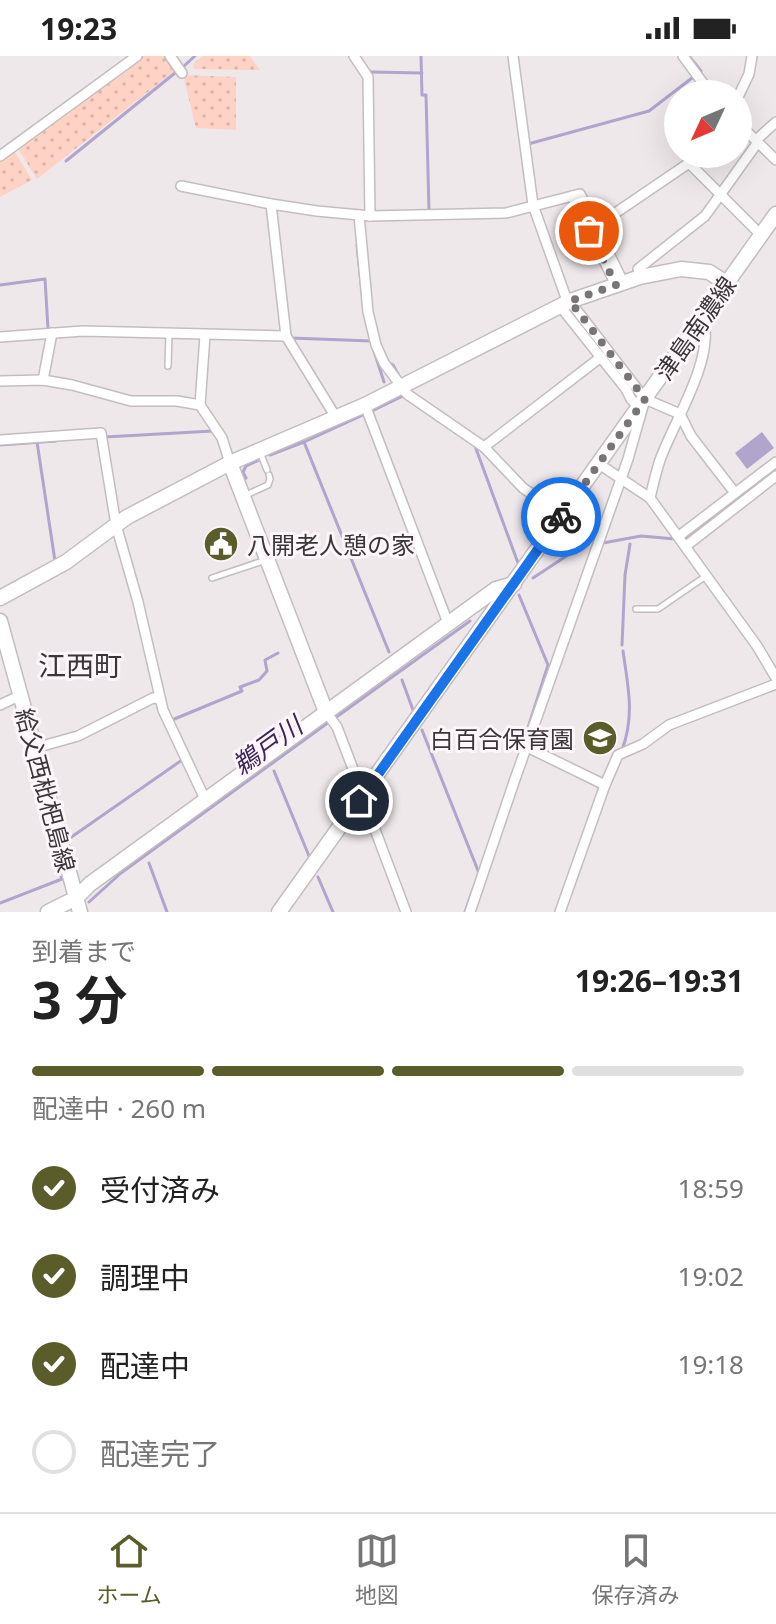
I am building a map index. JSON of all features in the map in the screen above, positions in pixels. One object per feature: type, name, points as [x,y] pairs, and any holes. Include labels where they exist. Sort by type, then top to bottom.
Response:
[{"type":"street","points":[[0,156],[137,56]]},
{"type":"street","points":[[170,56],[182,73]]},
{"type":"street","points":[[354,56],[368,77],[364,215],[368,312],[384,363],[412,398],[484,447],[523,488],[545,498],[576,496]]},
{"type":"street","points":[[513,56],[533,205],[565,304],[601,357],[642,404],[680,414],[691,436],[735,493]]},
{"type":"street","points":[[683,56],[701,80]]},
{"type":"street","points":[[746,80],[752,56]]},
{"type":"street","points":[[640,277],[638,269],[705,216],[757,141],[776,122]]},
{"type":"street","points":[[752,136],[776,160]]},
{"type":"street","points":[[592,229],[676,168]]},
{"type":"street","points":[[698,168],[761,235]]},
{"type":"street","points":[[181,186],[271,204],[364,215],[506,213],[580,194],[592,229],[620,283]]},
{"type":"street","points":[[271,204],[286,336],[337,419]]},
{"type":"street","name":"津島南濃線","points":[[279,912],[776,214]]},
{"type":"street","points":[[0,598],[66,562],[127,517],[230,463],[337,419],[565,304],[620,283],[681,269],[709,272],[726,283]]},
{"type":"street","points":[[565,304],[642,404]]},
{"type":"street","points":[[650,498],[659,462],[704,352],[705,328],[698,323]]},
{"type":"street","points":[[0,337],[83,331],[286,336]]},
{"type":"street","points":[[43,380],[52,333]]},
{"type":"street","points":[[205,335],[200,405],[222,438],[327,714],[336,725],[406,912]]},
{"type":"street","points":[[484,447],[601,357]]},
{"type":"street","points":[[0,381],[43,380],[131,401],[177,401],[200,405]]},
{"type":"street","points":[[470,912],[628,459],[642,404]]},
{"type":"street","points":[[365,405],[448,623]]},
{"type":"street","points":[[0,440],[101,433],[116,525],[163,710],[205,799]]},
{"type":"street","points":[[683,542],[735,493],[776,462]]},
{"type":"street","points":[[560,912],[618,755],[643,744],[669,725],[776,681],[757,646],[650,498],[599,464]]},
{"type":"street","points":[[683,542],[776,476]]},
{"type":"street","points":[[48,912],[78,905],[90,884],[205,799],[327,714],[496,589],[514,584]]},
{"type":"street","name":"給父西枇杷島線","points":[[0,621],[4,656],[21,695],[78,905]]},
{"type":"street","points":[[0,705],[21,695]]},
{"type":"street","points":[[35,748],[78,736],[153,698],[160,699]]},
{"type":"street","points":[[527,747],[605,785]]},
{"type":"lane","points":[[168,366],[169,334]]},
{"type":"lane","points":[[243,496],[264,488],[270,479],[259,451]]},
{"type":"lane","points":[[212,578],[267,559]]},
{"type":"lane","points":[[636,609],[658,609],[707,576]]},
{"type":"shaded area","points":[[140,56],[167,56],[177,69],[37,179],[17,147]]},
{"type":"shaded area","points":[[203,56],[250,56],[260,70],[194,69],[193,64]]},
{"type":"shaded area","points":[[183,75],[236,77],[236,130],[196,128]]},
{"type":"shaded area","points":[[11,151],[15,152],[32,180],[0,197],[0,159]]},
{"type":"shaded area","points":[[762,432],[774,448],[747,469],[735,453]]},
{"type":"waterway","points":[[184,66],[195,56]]},
{"type":"waterway","points":[[421,56],[422,95],[426,95],[429,210]]},
{"type":"waterway","points":[[689,56],[701,71]]},
{"type":"waterway","points":[[371,72],[422,73]]},
{"type":"waterway","points":[[66,161],[175,73]]},
{"type":"waterway","points":[[528,144],[649,111],[692,78]]},
{"type":"waterway","points":[[357,245],[363,301]]},
{"type":"waterway","points":[[0,285],[45,279],[48,329]]},
{"type":"waterway","points":[[570,311],[580,324]]},
{"type":"waterway","points":[[291,338],[371,341]]},
{"type":"waterway","points":[[374,351],[384,382]]},
{"type":"waterway","points":[[387,362],[398,374]]},
{"type":"waterway","points":[[631,391],[637,398]]},
{"type":"waterway","points":[[372,411],[405,395]]},
{"type":"waterway","points":[[270,455],[363,415]]},
{"type":"waterway","points":[[105,437],[213,431]]},
{"type":"waterway","points":[[0,445],[56,441]]},
{"type":"waterway","points":[[37,442],[55,561]]},
{"type":"waterway","points":[[304,442],[389,652]]},
{"type":"waterway","points":[[475,446],[518,563]]},
{"type":"waterway","points":[[243,479],[246,478],[243,472],[246,466],[259,460]]},
{"type":"waterway","name":"鵜戸川","points":[[682,538],[776,468]]},
{"type":"waterway","name":"鵜戸川","points":[[603,543],[641,536],[675,539]]},
{"type":"waterway","name":"鵜戸川","points":[[533,578],[588,544]]},
{"type":"waterway","points":[[622,645],[625,575],[630,544]]},
{"type":"waterway","points":[[519,595],[548,665],[520,753]]},
{"type":"waterway","name":"鵜戸川","points":[[335,718],[470,621]]},
{"type":"waterway","points":[[622,750],[629,713],[623,651]]},
{"type":"waterway","points":[[172,720],[242,691],[240,687],[259,680],[267,671],[265,660],[278,653]]},
{"type":"waterway","points":[[402,680],[413,710]]},
{"type":"waterway","name":"鵜戸川","points":[[89,902],[121,873],[329,722]]},
{"type":"waterway","points":[[422,730],[479,873]]},
{"type":"waterway","points":[[70,838],[182,760]]},
{"type":"waterway","points":[[274,771],[309,856]]},
{"type":"waterway","points":[[0,903],[62,879],[53,849]]},
{"type":"waterway","points":[[149,863],[167,912]]},
{"type":"waterway","points":[[318,877],[333,912]]},
{"type":"waterway","points":[[465,912],[473,889]]},
{"type":"way so far","points":[[561,517],[645,399],[570,301],[616,285],[589,231]]},
{"type":"place","name":"八開老人憩の家","points":[[221,544]]},
{"type":"place","name":"白百合保育園","points":[[600,738]]},
{"type":"district","name":"江西町","points":[[80,665]]},
{"type":"route","points":[[359,801],[561,517]]}]
